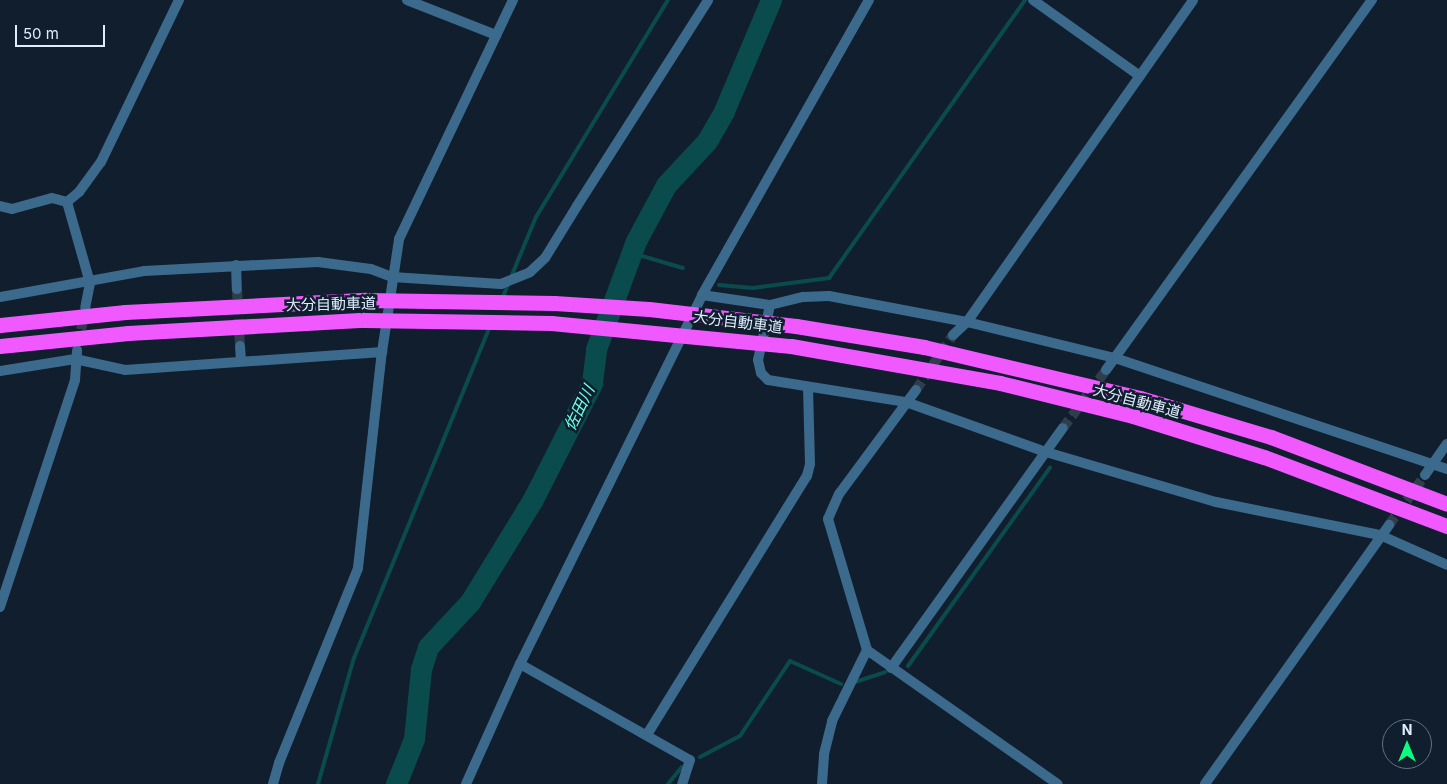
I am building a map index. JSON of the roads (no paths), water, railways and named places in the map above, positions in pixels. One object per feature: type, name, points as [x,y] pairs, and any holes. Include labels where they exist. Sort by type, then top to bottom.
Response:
[{"type":"highway","name":"大分自動車道","points":[[0,325],[125,312],[366,300],[554,303],[649,309],[796,326],[924,347],[1140,398],[1281,441],[1447,504]]},
{"type":"highway","name":"大分自動車道","points":[[0,346],[138,332],[364,320],[551,323],[791,346],[982,380],[1133,416],[1264,457],[1447,526]]},
{"type":"street","points":[[67,202],[101,162],[179,0]]},
{"type":"street","points":[[407,0],[496,35]]},
{"type":"street","points":[[273,784],[279,763],[356,578],[382,352],[399,239],[513,0]]},
{"type":"street","points":[[0,297],[144,271],[236,265],[318,262],[371,269],[392,277],[501,284],[530,272],[545,258],[708,0]]},
{"type":"street","points":[[466,784],[520,664],[702,295],[868,0]]},
{"type":"street","points":[[953,335],[967,322],[1193,0]]},
{"type":"street","points":[[1106,370],[1372,0]]},
{"type":"street","points":[[1034,1],[1140,76]]},
{"type":"street","points":[[0,206],[12,209],[52,198],[67,202]]},
{"type":"street","points":[[67,202],[90,282],[85,308]]},
{"type":"street","points":[[236,265],[237,289]]},
{"type":"street","points":[[702,295],[770,305],[803,297],[829,296],[967,322],[1115,358],[1447,469]]},
{"type":"street","points":[[770,305],[758,360],[761,373],[768,380],[808,388],[906,402],[1046,452],[1216,502],[1380,535],[1447,564]]},
{"type":"street","points":[[240,346],[241,360]]},
{"type":"street","points":[[0,370],[76,355],[125,370],[241,360],[382,352]]},
{"type":"street","points":[[0,607],[75,380],[76,355]]},
{"type":"street","points":[[648,733],[807,476],[810,464],[808,388]]},
{"type":"street","points":[[916,390],[839,494],[828,519],[867,650],[1058,784]]},
{"type":"street","points":[[891,668],[1063,428]]},
{"type":"street","points":[[1425,475],[1447,444]]},
{"type":"street","points":[[1205,784],[1380,535],[1389,525]]},
{"type":"street","points":[[822,784],[824,754],[832,722],[867,650]]},
{"type":"street","points":[[520,664],[648,733],[690,760],[682,784]]},
{"type":"waterway","points":[[502,299],[536,217],[668,0]]},
{"type":"waterway","name":"佐田川","points":[[396,784],[414,739],[421,669],[428,647],[470,602],[532,501],[592,383],[596,349],[636,241],[666,185],[707,141],[724,111],[771,0]]},
{"type":"waterway","points":[[719,285],[753,288],[829,278],[1025,0]]},
{"type":"waterway","points":[[632,253],[683,268]]},
{"type":"waterway","points":[[318,784],[354,658],[490,326]]},
{"type":"waterway","points":[[908,666],[1050,468]]},
{"type":"waterway","points":[[700,757],[740,736],[790,661],[841,684]]},
{"type":"waterway","points":[[855,682],[885,672]]},
{"type":"waterway","points":[[668,784],[682,767]]},
{"type":"tunnel","points":[[237,289],[240,346]]},
{"type":"tunnel","points":[[78,344],[85,311]]},
{"type":"tunnel","points":[[916,390],[953,335]]},
{"type":"tunnel","points":[[1063,428],[1106,370]]},
{"type":"tunnel","points":[[1389,525],[1425,475]]}]
